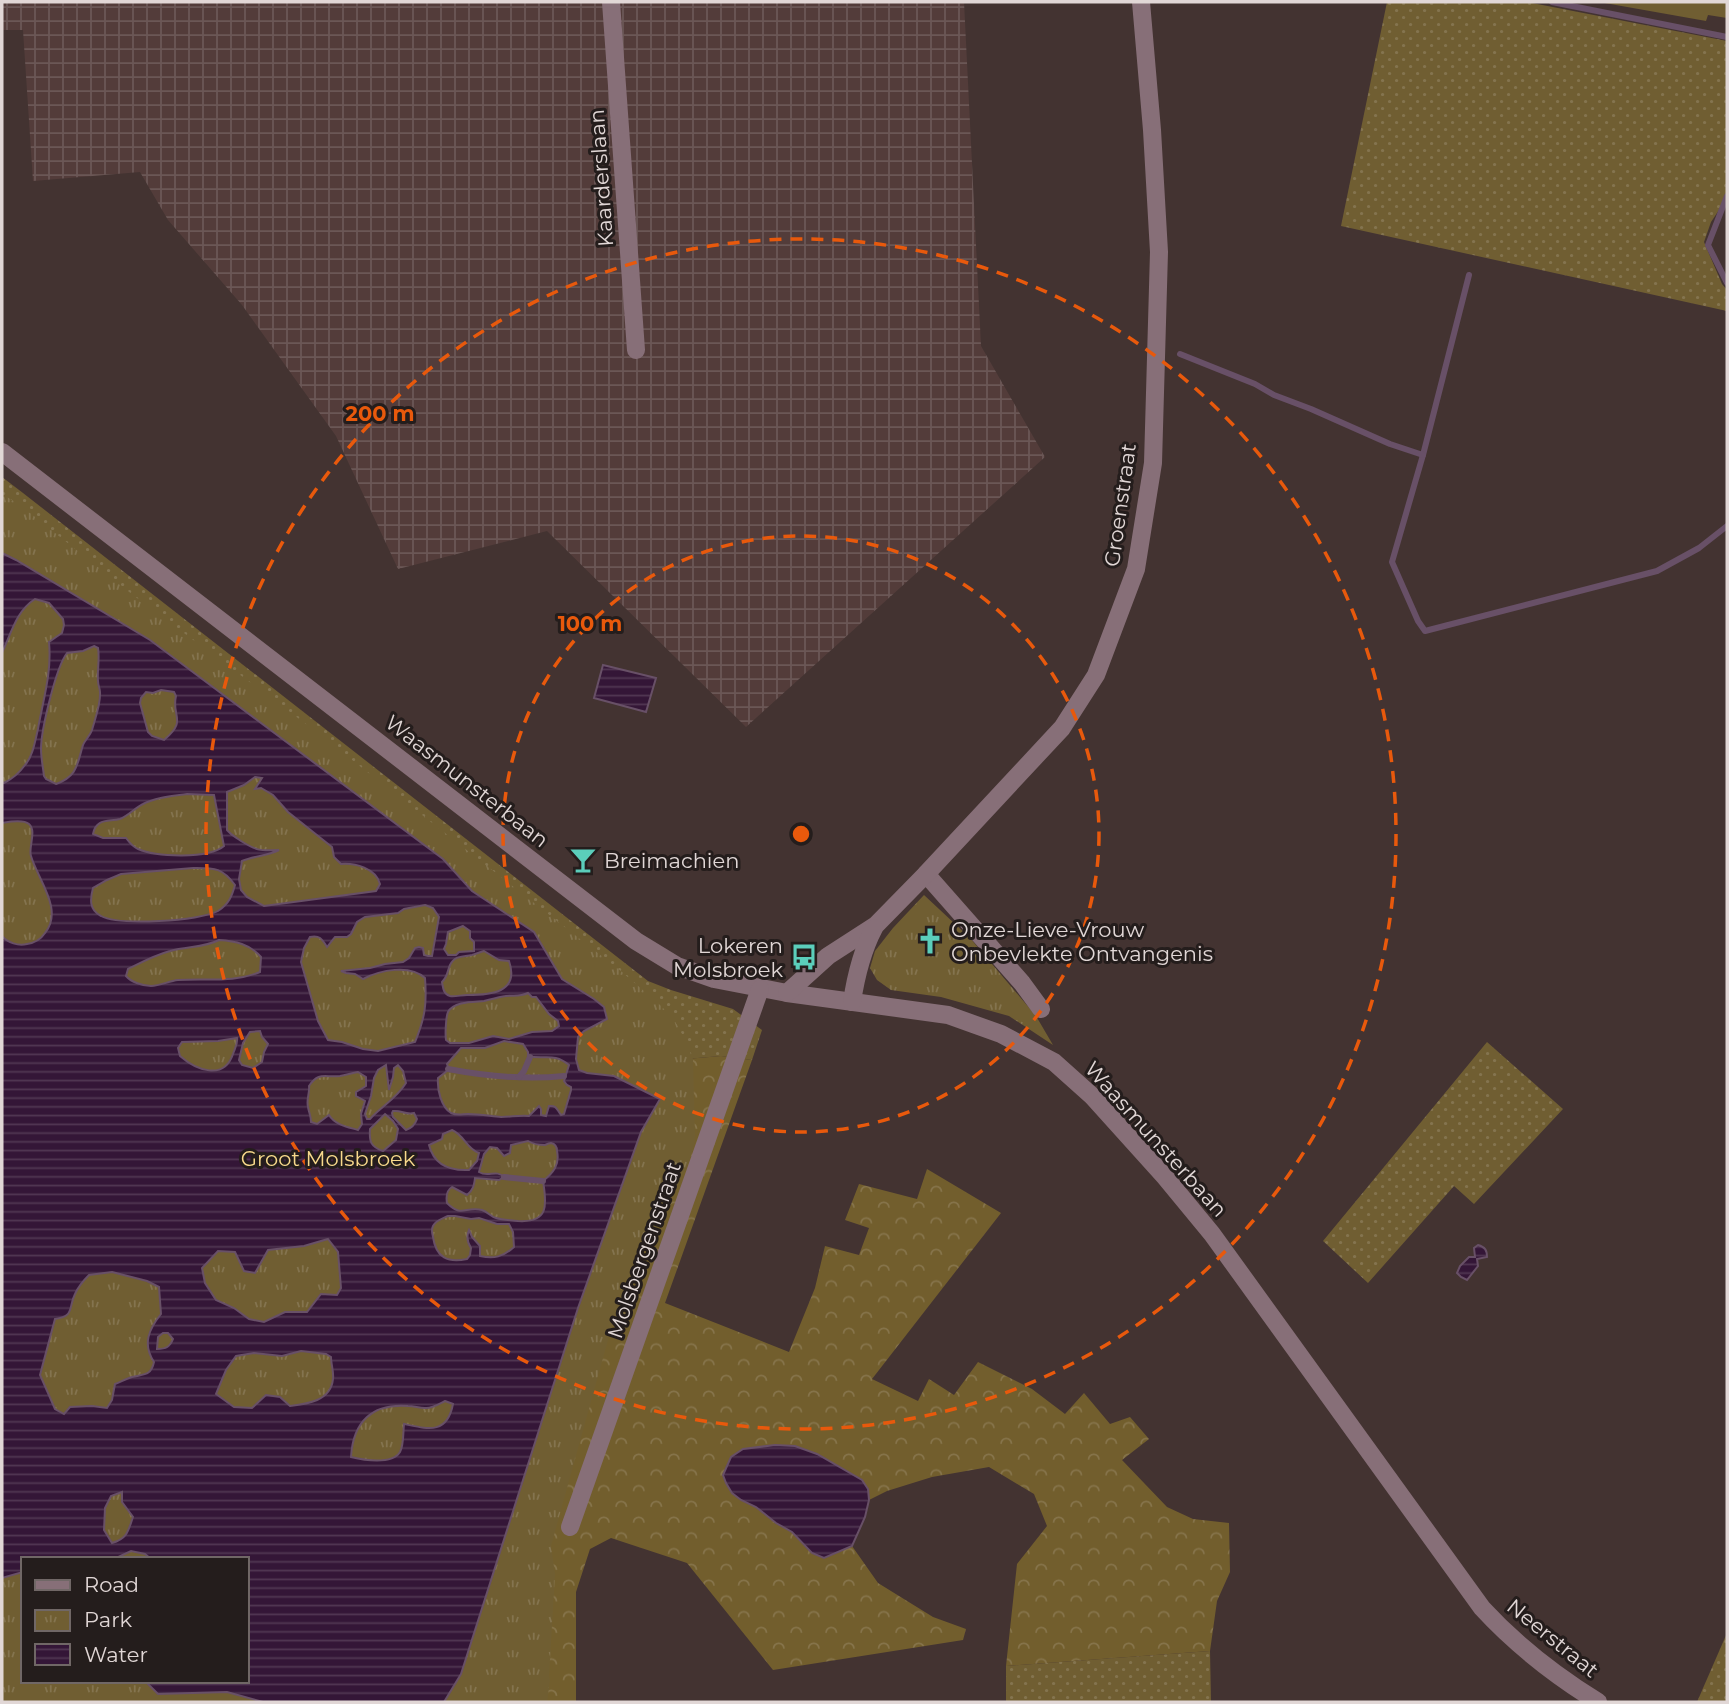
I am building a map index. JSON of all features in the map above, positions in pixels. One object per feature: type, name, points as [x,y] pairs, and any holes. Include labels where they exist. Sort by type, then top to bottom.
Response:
[{"type":"street","name":"Kaarderslaan","points":[[611,2],[636,350]]},
{"type":"street","name":"Groenstraat","points":[[787,993],[828,956],[876,925],[1062,729],[1096,675],[1136,569],[1153,463],[1159,252],[1142,2]]},
{"type":"street","name":"Waasmunsterbaan","points":[[2,452],[636,941],[677,966],[714,979],[760,989],[948,1015],[1001,1034],[1054,1062],[1092,1096],[1212,1234],[1482,1608]]},
{"type":"street","points":[[926,874],[1041,1009]]},
{"type":"street","name":"Groenstraat","points":[[852,1002],[862,954],[876,925]]},
{"type":"street","name":"Molsbergenstraat","points":[[570,1527],[760,989]]},
{"type":"street","name":"Neerstraat","points":[[1482,1608],[1500,1628],[1568,1684],[1598,1702]]},
{"type":"shaded area","points":[[2,2],[964,2],[981,346],[1045,457],[746,727],[547,531],[398,569],[336,436],[242,305],[168,220],[140,172],[33,181],[23,30],[2,30]]},
{"type":"green space","points":[[1387,2],[1527,2],[1727,41],[1727,198],[1711,222],[1704,242],[1727,290],[1727,311],[1341,226]]},
{"type":"green space","points":[[1599,2],[1727,2],[1727,18],[1708,15],[1706,21]]},
{"type":"green space","points":[[2,477],[648,981],[733,1009],[762,1030],[752,1060],[721,1056],[686,1059],[2,497]]},
{"type":"green space","name":"Groot Molsbroek","points":[[2,494],[310,727],[622,972],[673,1018],[682,1034],[693,1059],[694,1146],[611,1329],[551,1546],[555,1574],[547,1702],[2,1702]]},
{"type":"green space","points":[[924,895],[970,938],[1036,1016],[1053,1045],[1009,1016],[941,997],[891,990],[877,980],[870,968],[875,951]]},
{"type":"green space","points":[[1487,1042],[1563,1109],[1474,1204],[1454,1186],[1368,1283],[1323,1241]]},
{"type":"green space","points":[[721,1056],[752,1060],[665,1303],[789,1352],[815,1288],[825,1246],[859,1255],[869,1228],[845,1220],[859,1184],[917,1199],[927,1169],[1001,1213],[872,1379],[918,1401],[929,1379],[954,1395],[978,1362],[1032,1389],[1065,1414],[1084,1393],[1110,1424],[1130,1417],[1149,1439],[1122,1460],[1167,1507],[1193,1519],[1229,1523],[1230,1572],[1217,1601],[1210,1651],[1006,1666],[1017,1564],[1047,1526],[1034,1494],[989,1467],[932,1477],[887,1491],[869,1500],[868,1489],[775,1445],[743,1449],[731,1458],[723,1475],[732,1493],[792,1532],[812,1553],[824,1558],[852,1546],[878,1583],[933,1617],[966,1629],[963,1640],[773,1670],[687,1563],[611,1538],[590,1549],[576,1592],[576,1702],[542,1702],[514,1509],[686,1059]]},
{"type":"green space","points":[[1727,1633],[1727,1702],[1697,1702]]},
{"type":"green space","points":[[1210,1651],[1211,1702],[1006,1702],[1006,1666]]},
{"type":"water","name":"Groot Molsbroek","points":[[2,553],[150,640],[443,859],[472,891],[534,932],[562,979],[604,1007],[607,1019],[578,1037],[576,1059],[579,1070],[614,1076],[660,1099],[641,1132],[578,1308],[461,1674],[444,1702],[263,1702],[227,1692],[158,1694],[147,1683],[248,1683],[248,1557],[149,1557],[131,1551],[118,1557],[21,1557],[21,1573],[2,1578],[2,936],[17,944],[35,942],[45,933],[52,915],[48,895],[31,856],[31,827],[23,822],[2,823],[2,782],[18,773],[32,753],[46,686],[49,642],[62,633],[63,619],[49,603],[35,599],[23,610],[2,653]],"holes":[[[94,646],[98,648],[100,697],[92,730],[83,745],[76,769],[69,777],[56,784],[44,776],[41,749],[50,699],[58,671],[67,653]],[[146,692],[174,692],[177,723],[164,740],[148,732],[141,698]],[[255,777],[262,778],[255,789],[261,788],[273,795],[288,812],[332,847],[334,857],[341,864],[352,864],[370,870],[380,884],[376,891],[264,906],[247,897],[241,890],[239,879],[242,861],[279,850],[255,849],[227,830],[227,792]],[[187,794],[214,795],[224,846],[195,855],[169,855],[138,849],[126,838],[103,838],[93,834],[100,823],[120,819],[143,804]],[[193,868],[217,870],[235,885],[230,900],[218,911],[160,921],[124,921],[101,916],[92,907],[93,888],[121,874]],[[425,905],[433,908],[439,917],[432,956],[424,955],[423,948],[419,947],[403,962],[341,971],[363,979],[395,970],[411,971],[425,978],[424,1011],[415,1042],[378,1051],[363,1049],[328,1040],[318,1021],[301,962],[304,948],[310,937],[320,938],[327,947],[335,937],[347,937],[357,922],[365,917],[398,913],[404,909]],[[463,926],[470,931],[474,951],[448,955],[444,949],[448,932]],[[219,940],[231,941],[252,949],[261,957],[260,972],[240,978],[178,980],[151,986],[137,983],[126,976],[128,969],[164,953]],[[484,951],[499,960],[509,961],[511,972],[507,986],[493,993],[448,995],[442,982],[452,962],[460,957]],[[528,993],[536,997],[558,1021],[559,1026],[552,1031],[532,1032],[509,1039],[493,1036],[469,1043],[450,1043],[446,1040],[447,1014],[451,1008],[464,1003]],[[260,1031],[268,1044],[262,1062],[253,1068],[242,1065],[239,1060],[243,1043],[250,1032]],[[237,1038],[229,1062],[216,1070],[201,1069],[194,1065],[180,1056],[178,1048],[182,1042]],[[504,1041],[523,1044],[528,1056],[554,1057],[564,1061],[569,1065],[564,1081],[571,1087],[564,1114],[561,1115],[554,1106],[549,1106],[546,1116],[541,1115],[539,1106],[529,1116],[453,1114],[445,1107],[438,1087],[438,1078],[447,1071],[447,1064],[461,1048],[485,1048]],[[386,1065],[389,1090],[394,1068],[398,1065],[403,1071],[406,1083],[398,1094],[367,1119],[365,1114],[378,1070]],[[358,1072],[366,1077],[366,1086],[356,1092],[356,1096],[365,1101],[361,1114],[362,1124],[358,1130],[338,1123],[329,1115],[317,1124],[311,1122],[307,1101],[309,1086],[313,1081],[319,1077]],[[393,1111],[414,1113],[417,1119],[413,1126],[406,1130],[393,1117]],[[385,1114],[398,1129],[396,1140],[383,1151],[373,1146],[370,1129]],[[452,1130],[479,1153],[477,1161],[469,1170],[449,1168],[439,1162],[429,1145]],[[528,1141],[556,1146],[557,1165],[543,1181],[545,1205],[541,1216],[528,1221],[501,1219],[482,1210],[456,1210],[447,1203],[447,1194],[452,1187],[467,1195],[473,1188],[475,1178],[499,1180],[504,1177],[479,1172],[484,1154],[490,1147],[497,1148],[504,1156],[510,1153],[511,1145]],[[448,1216],[509,1224],[513,1232],[514,1247],[498,1256],[480,1256],[480,1246],[469,1230],[467,1237],[471,1248],[467,1259],[454,1260],[444,1257],[437,1250],[432,1229],[434,1224]],[[328,1239],[338,1252],[341,1288],[337,1295],[321,1294],[307,1312],[285,1312],[264,1322],[249,1319],[216,1300],[205,1283],[202,1268],[218,1251],[235,1252],[244,1271],[255,1273],[268,1250],[304,1246]],[[112,1272],[159,1287],[161,1314],[148,1337],[148,1349],[154,1362],[149,1372],[115,1384],[112,1400],[107,1408],[70,1407],[64,1414],[55,1409],[40,1375],[55,1319],[66,1316],[70,1311],[75,1294],[89,1275]],[[168,1333],[173,1339],[169,1346],[157,1349],[158,1337]],[[301,1351],[326,1354],[331,1357],[331,1386],[323,1397],[311,1402],[290,1406],[280,1397],[266,1395],[252,1408],[234,1407],[216,1394],[226,1370],[236,1356],[254,1353],[282,1356]],[[445,1401],[453,1404],[446,1421],[435,1428],[404,1424],[400,1452],[391,1459],[351,1457],[360,1425],[375,1412],[395,1406],[427,1408]],[[122,1492],[122,1502],[133,1517],[128,1530],[124,1536],[112,1543],[104,1530],[105,1508],[111,1496]]]},
{"type":"water","points":[[603,665],[656,678],[646,712],[594,698]]},
{"type":"water","points":[[1478,1245],[1485,1249],[1487,1257],[1477,1259],[1478,1266],[1467,1280],[1457,1273],[1469,1257],[1475,1257],[1474,1248]]},
{"type":"water","points":[[775,1445],[795,1446],[817,1454],[862,1480],[868,1489],[869,1500],[865,1517],[852,1546],[824,1558],[812,1553],[792,1532],[732,1493],[723,1475],[731,1457],[743,1449]]},
{"type":"waterway","points":[[1552,2],[1727,37]]},
{"type":"waterway","points":[[1727,196],[1708,245],[1727,283]]},
{"type":"waterway","points":[[1469,275],[1423,455],[1392,562],[1425,631],[1657,571],[1699,548],[1727,526]]},
{"type":"waterway","points":[[1180,354],[1390,444],[1423,455]]},
{"type":"waterway","points":[[519,1077],[530,1057]]},
{"type":"waterway","points":[[448,1069],[506,1077],[564,1076]]},
{"type":"waterway","points":[[504,1177],[543,1181]]},
{"type":"place","name":"Breimachien","points":[[583,860]]},
{"type":"place","name":"Onze-Lieve-Vrouw Onbevlekte Ontvangenis","points":[[930,941]]},
{"type":"place","name":"Lokeren Molsbroek","points":[[804,957]]}]
